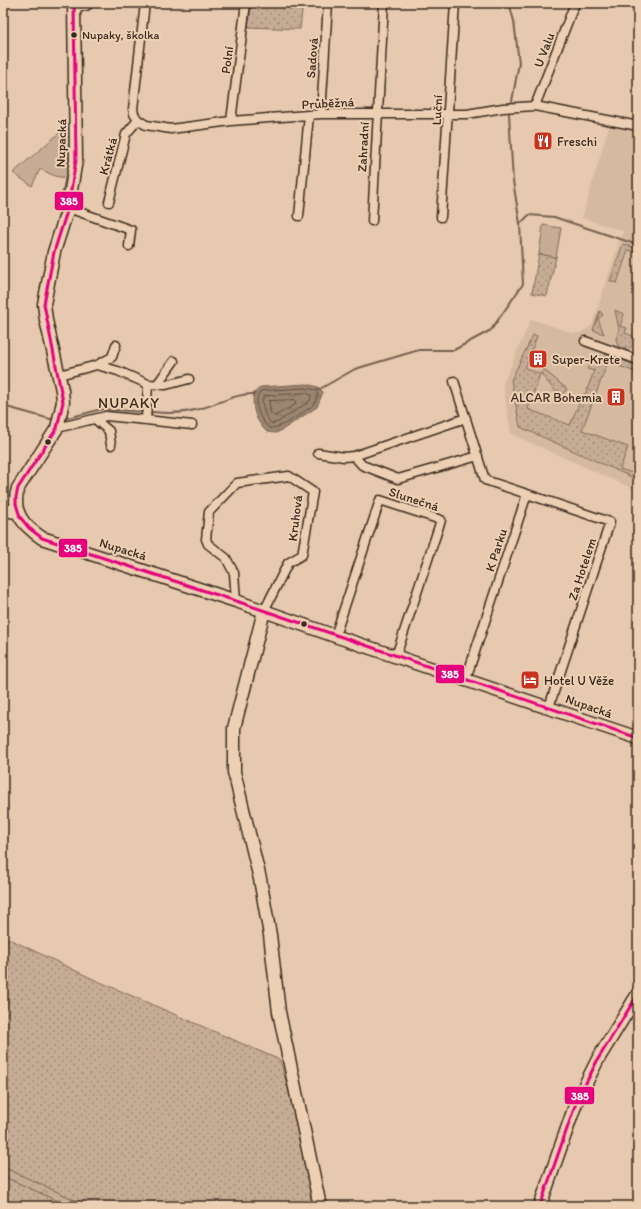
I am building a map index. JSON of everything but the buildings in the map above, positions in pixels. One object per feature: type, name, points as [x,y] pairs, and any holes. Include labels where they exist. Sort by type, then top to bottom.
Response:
[{"type":"street","points":[[74,6],[86,6],[90,3]]},
{"type":"street","points":[[138,120],[133,109],[145,3]]},
{"type":"street","name":"Polní","points":[[231,121],[246,3]]},
{"type":"street","name":"Sadová","points":[[320,114],[328,3]]},
{"type":"street","name":"Zahradní","points":[[372,221],[376,113],[384,3]]},
{"type":"street","name":"Luční","points":[[441,217],[449,114],[451,53],[455,3]]},
{"type":"street","name":"U Valu","points":[[535,106],[575,3]]},
{"type":"street","name":"Nupacká","points":[[59,421],[62,390],[46,320],[44,304],[54,252],[68,208],[76,160],[74,6]]},
{"type":"street","name":"Průběžná","points":[[138,120],[146,125],[171,128],[231,121],[320,114],[467,114],[516,107],[535,106],[638,126]]},
{"type":"street","points":[[299,216],[309,115]]},
{"type":"street","name":"Krátká","points":[[109,202],[126,134],[138,120]]},
{"type":"street","points":[[68,208],[131,230],[129,246]]},
{"type":"street","points":[[585,341],[638,360]]},
{"type":"street","points":[[59,375],[97,365],[112,357],[116,345]]},
{"type":"street","points":[[158,383],[174,361]]},
{"type":"street","points":[[97,365],[118,371],[148,384],[158,383],[166,385],[189,378]]},
{"type":"street","points":[[454,381],[485,480],[527,494]]},
{"type":"street","points":[[146,418],[148,384]]},
{"type":"street","points":[[3,510],[17,512],[15,497],[18,488],[59,421],[96,419],[106,416],[146,418],[192,425]]},
{"type":"street","points":[[318,453],[344,457],[354,456],[466,418]]},
{"type":"street","points":[[96,419],[109,431],[112,445]]},
{"type":"street","points":[[354,456],[362,465],[398,479],[478,456]]},
{"type":"street","name":"Kruhová","points":[[236,601],[234,573],[226,558],[208,544],[206,539],[208,512],[238,483],[289,476],[313,492],[302,555],[288,564],[264,610]]},
{"type":"street","name":"K Parku","points":[[466,679],[527,494]]},
{"type":"street","name":"Za Hotelem","points":[[527,494],[610,522],[549,707]]},
{"type":"street","name":"Slunečná","points":[[335,636],[380,500],[440,520],[396,656]]},
{"type":"street","name":"Nupacká","points":[[17,512],[27,527],[42,538],[264,610],[335,636],[638,738]]},
{"type":"street","points":[[264,610],[234,728],[234,772],[260,879],[270,935],[279,1012],[320,1206]]},
{"type":"street","points":[[540,1206],[576,1103],[598,1059],[638,994]]},
{"type":"shaded area","points":[[638,110],[638,491],[511,434],[503,384],[531,319],[573,333],[580,333],[592,325],[623,231],[582,218],[609,126],[625,127]]},
{"type":"shaded area","points":[[638,604],[638,631],[630,628]]},
{"type":"green space","points":[[252,3],[303,3],[300,29],[248,27]]},
{"type":"green space","points":[[65,128],[69,128],[70,173],[64,203],[60,202],[65,178],[55,176],[40,169],[32,186],[13,173]]},
{"type":"green space","points":[[543,225],[561,228],[556,257],[539,254]]},
{"type":"green space","points":[[623,244],[638,249],[638,253],[628,250],[617,283],[610,281]]},
{"type":"green space","points":[[539,254],[556,257],[547,296],[532,293]]},
{"type":"green space","points":[[615,310],[624,314],[620,326],[627,328],[625,333],[636,337],[633,345],[626,349],[618,346],[616,339],[619,329]]},
{"type":"green space","points":[[600,311],[603,315],[598,319],[604,334],[593,330]]},
{"type":"green space","points":[[533,335],[537,336],[525,368],[540,374],[528,409],[570,425],[583,394],[585,395],[594,371],[587,369],[594,357],[604,360],[606,354],[638,366],[638,373],[608,362],[582,430],[628,447],[620,469],[638,475],[638,480],[520,427],[511,380]]},
{"type":"green space","points":[[543,369],[567,389],[560,397],[541,374]]},
{"type":"green space","points":[[3,936],[93,979],[280,1060],[291,1100],[314,1206],[88,1206],[3,1167]]},
{"type":"green space","points":[[3,1167],[88,1206],[69,1206],[3,1176]]},
{"type":"green space","points":[[3,1176],[9,1179],[69,1206],[3,1206]]},
{"type":"water","points":[[306,384],[318,387],[323,392],[317,407],[276,433],[267,432],[260,424],[255,414],[253,404],[254,393],[261,387]]},
{"type":"waterway","points":[[509,3],[514,21],[519,63],[512,101]]},
{"type":"waterway","points":[[509,114],[513,181],[520,224]]},
{"type":"waterway","points":[[318,390],[355,369],[419,350],[454,350],[491,330],[523,284],[520,224],[529,215],[554,217],[638,245]]},
{"type":"waterway","points":[[149,412],[184,412],[247,394],[255,394]]},
{"type":"waterway","points":[[3,406],[54,420]]},
{"type":"waterway","points":[[64,419],[102,409],[144,412]]},
{"type":"transit line","name":"385","points":[[74,3],[76,160],[68,208],[54,252],[44,304],[63,402],[57,428],[18,488],[16,504],[20,517],[29,528],[42,538],[236,601],[638,738]]},
{"type":"transit line","name":"385","points":[[540,1206],[576,1103],[598,1059],[638,994]]},
{"type":"place","name":"Nupaky, školka","points":[[74,35]]},
{"type":"place","name":"Freschi","points":[[543,141]]},
{"type":"place","name":"Super-Krete","points":[[538,359]]},
{"type":"place","name":"ALCAR Bohemia","points":[[616,397]]},
{"type":"place","name":"Hotel U Věže","points":[[530,680]]},
{"type":"district","name":"NUPAKY","points":[[129,403]]}]
